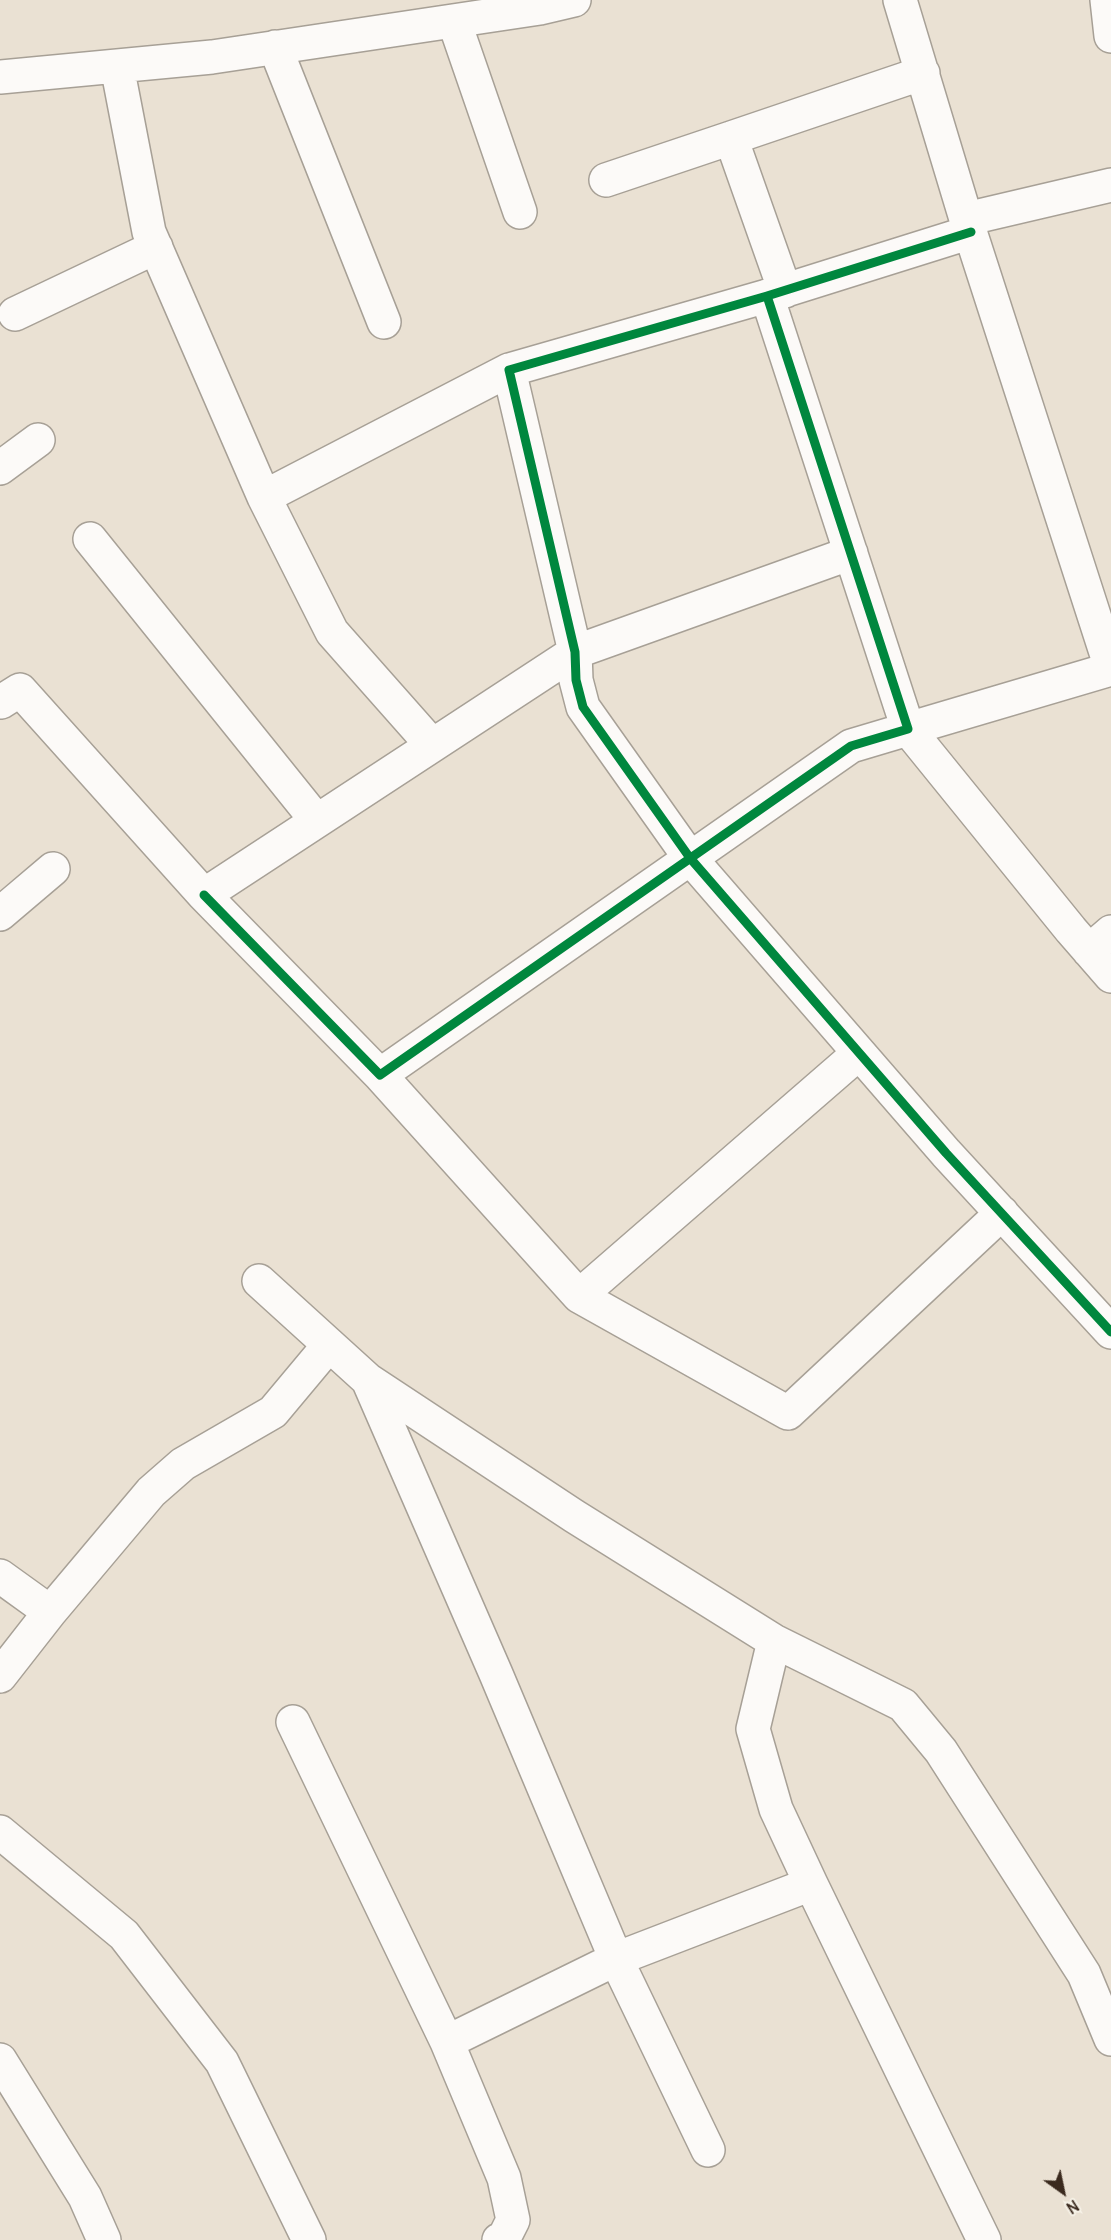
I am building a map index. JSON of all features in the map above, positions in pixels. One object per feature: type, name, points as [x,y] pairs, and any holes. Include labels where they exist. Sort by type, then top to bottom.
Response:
[{"type":"street","points":[[0,77],[212,57],[454,21],[537,4],[574,0]]},
{"type":"street","points":[[380,1075],[851,746],[1111,669],[968,225],[900,0]]},
{"type":"street","points":[[1107,0],[1111,36]]},
{"type":"street","points":[[454,21],[520,212]]},
{"type":"street","points":[[275,47],[384,322]]},
{"type":"street","points":[[117,66],[149,232],[264,497],[332,632],[432,745]]},
{"type":"street","points":[[606,180],[923,73]]},
{"type":"street","points":[[731,138],[851,553],[908,729],[1100,942],[1111,976]]},
{"type":"street","points":[[264,497],[509,370],[776,293],[968,225],[1111,185]]},
{"type":"street","points":[[15,314],[156,247]]},
{"type":"street","points":[[509,370],[575,652],[576,680],[582,707],[690,858],[859,1053],[1111,1332]]},
{"type":"street","points":[[0,468],[38,440]]},
{"type":"street","points":[[90,539],[317,821]]},
{"type":"street","points":[[204,895],[575,652],[851,553]]},
{"type":"street","points":[[0,700],[2,702],[20,690],[204,895],[380,1075],[579,1296],[788,1413],[1002,1213]]},
{"type":"street","points":[[0,914],[53,869]]},
{"type":"street","points":[[579,1296],[859,1053]]},
{"type":"street","points":[[259,1281],[368,1380],[574,1516],[774,1641],[903,1705],[941,1751],[1084,1974],[1111,2039]]},
{"type":"street","points":[[0,1676],[50,1612],[151,1492],[183,1464],[273,1412],[329,1345]]},
{"type":"street","points":[[368,1380],[492,1663],[616,1959],[708,2150]]},
{"type":"street","points":[[0,1576],[50,1612]]},
{"type":"street","points":[[774,1641],[753,1729],[776,1809],[984,2240]]},
{"type":"street","points":[[293,1722],[447,2042],[504,2178],[513,2220],[504,2238],[499,2240]]},
{"type":"street","points":[[0,1832],[124,1935],[222,2062],[309,2240]]},
{"type":"street","points":[[447,2042],[616,1959],[811,1884]]},
{"type":"street","points":[[0,2060],[85,2197],[104,2240]]},
{"type":"cycle path","points":[[204,895],[380,1075],[851,746],[908,729],[767,296],[971,232]]},
{"type":"cycle path","points":[[767,296],[509,370],[575,652],[576,680],[583,707],[690,858],[946,1153],[1111,1332]]}]
